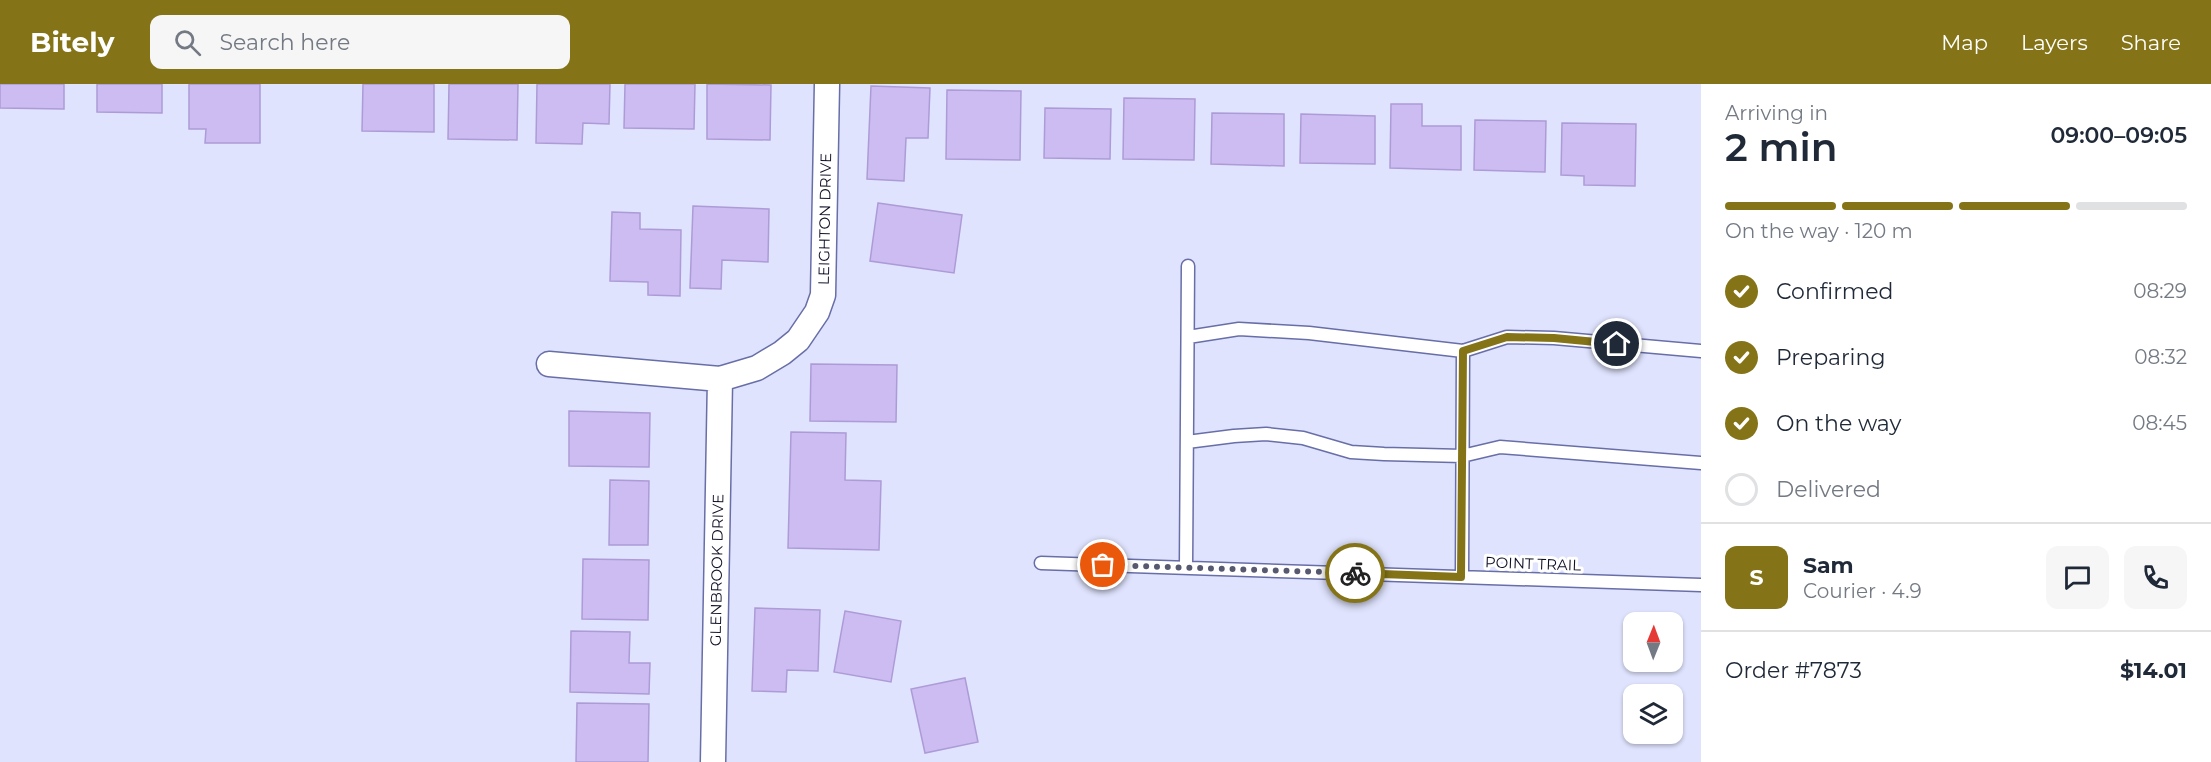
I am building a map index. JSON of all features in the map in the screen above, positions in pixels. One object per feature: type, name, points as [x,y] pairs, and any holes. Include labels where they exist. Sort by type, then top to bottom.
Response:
[{"type":"street","name":"LEIGHTON DRIVE","points":[[549,364],[720,379],[757,368],[798,340],[817,312],[823,295],[827,84]]},
{"type":"street","name":"GLENBROOK DRIVE","points":[[713,762],[720,379]]},
{"type":"lane","points":[[1186,568],[1188,266]]},
{"type":"lane","points":[[1188,337],[1239,328],[1309,333],[1463,351],[1507,337],[1554,338],[1701,351]]},
{"type":"lane","points":[[1461,577],[1463,351]]},
{"type":"lane","points":[[1187,442],[1266,434],[1304,438],[1352,452],[1462,456],[1500,447],[1701,463]]},
{"type":"lane","name":"POINT TRAIL","points":[[1041,563],[1701,585]]},
{"type":"building","points":[[0,84],[64,84],[64,109],[0,108]]},
{"type":"building","points":[[97,84],[162,84],[162,113],[97,112]]},
{"type":"building","points":[[189,84],[260,84],[260,143],[205,143],[206,129],[189,129]]},
{"type":"building","points":[[363,84],[434,84],[434,132],[362,131]]},
{"type":"building","points":[[449,84],[518,84],[517,140],[448,139]]},
{"type":"building","points":[[537,84],[610,84],[609,124],[583,123],[582,144],[536,143]]},
{"type":"building","points":[[625,84],[695,84],[694,129],[624,128]]},
{"type":"building","points":[[707,84],[771,85],[770,140],[707,139]]},
{"type":"building","points":[[871,86],[930,88],[928,138],[906,138],[904,181],[867,179]]},
{"type":"building","points":[[947,90],[1021,91],[1020,160],[946,159]]},
{"type":"building","points":[[1124,98],[1195,99],[1194,160],[1123,159]]},
{"type":"building","points":[[1391,104],[1422,104],[1422,126],[1461,126],[1461,170],[1390,168]]},
{"type":"building","points":[[1045,108],[1111,109],[1110,159],[1044,158]]},
{"type":"building","points":[[1212,113],[1284,114],[1284,166],[1211,164]]},
{"type":"building","points":[[1301,114],[1375,116],[1375,164],[1300,163]]},
{"type":"building","points":[[1475,120],[1546,121],[1545,172],[1474,170]]},
{"type":"building","points":[[1562,123],[1636,124],[1635,186],[1584,185],[1584,176],[1561,175]]},
{"type":"building","points":[[878,203],[962,215],[954,273],[870,261]]},
{"type":"building","points":[[693,206],[769,209],[768,262],[722,260],[721,289],[690,288]]},
{"type":"building","points":[[612,212],[640,213],[640,229],[681,230],[680,296],[648,295],[648,282],[610,281]]},
{"type":"building","points":[[811,364],[897,365],[896,422],[810,421]]},
{"type":"building","points":[[569,411],[650,413],[649,467],[569,466]]},
{"type":"building","points":[[791,432],[846,433],[845,480],[881,481],[879,550],[788,548]]},
{"type":"building","points":[[610,480],[649,481],[648,545],[609,545]]},
{"type":"building","points":[[583,559],[649,560],[648,620],[582,619]]},
{"type":"building","points":[[755,608],[820,610],[818,671],[787,670],[786,692],[752,691]]},
{"type":"building","points":[[845,611],[901,621],[891,682],[834,672]]},
{"type":"building","points":[[571,631],[630,632],[629,663],[650,663],[649,694],[570,692]]},
{"type":"building","points":[[965,678],[978,742],[925,753],[911,689]]},
{"type":"building","points":[[577,703],[649,704],[648,762],[576,762]]},
{"type":"way so far","points":[[1103,565],[1355,573]]},
{"type":"route","points":[[1355,573],[1461,577],[1463,351],[1507,337],[1554,338],[1617,344]]}]
